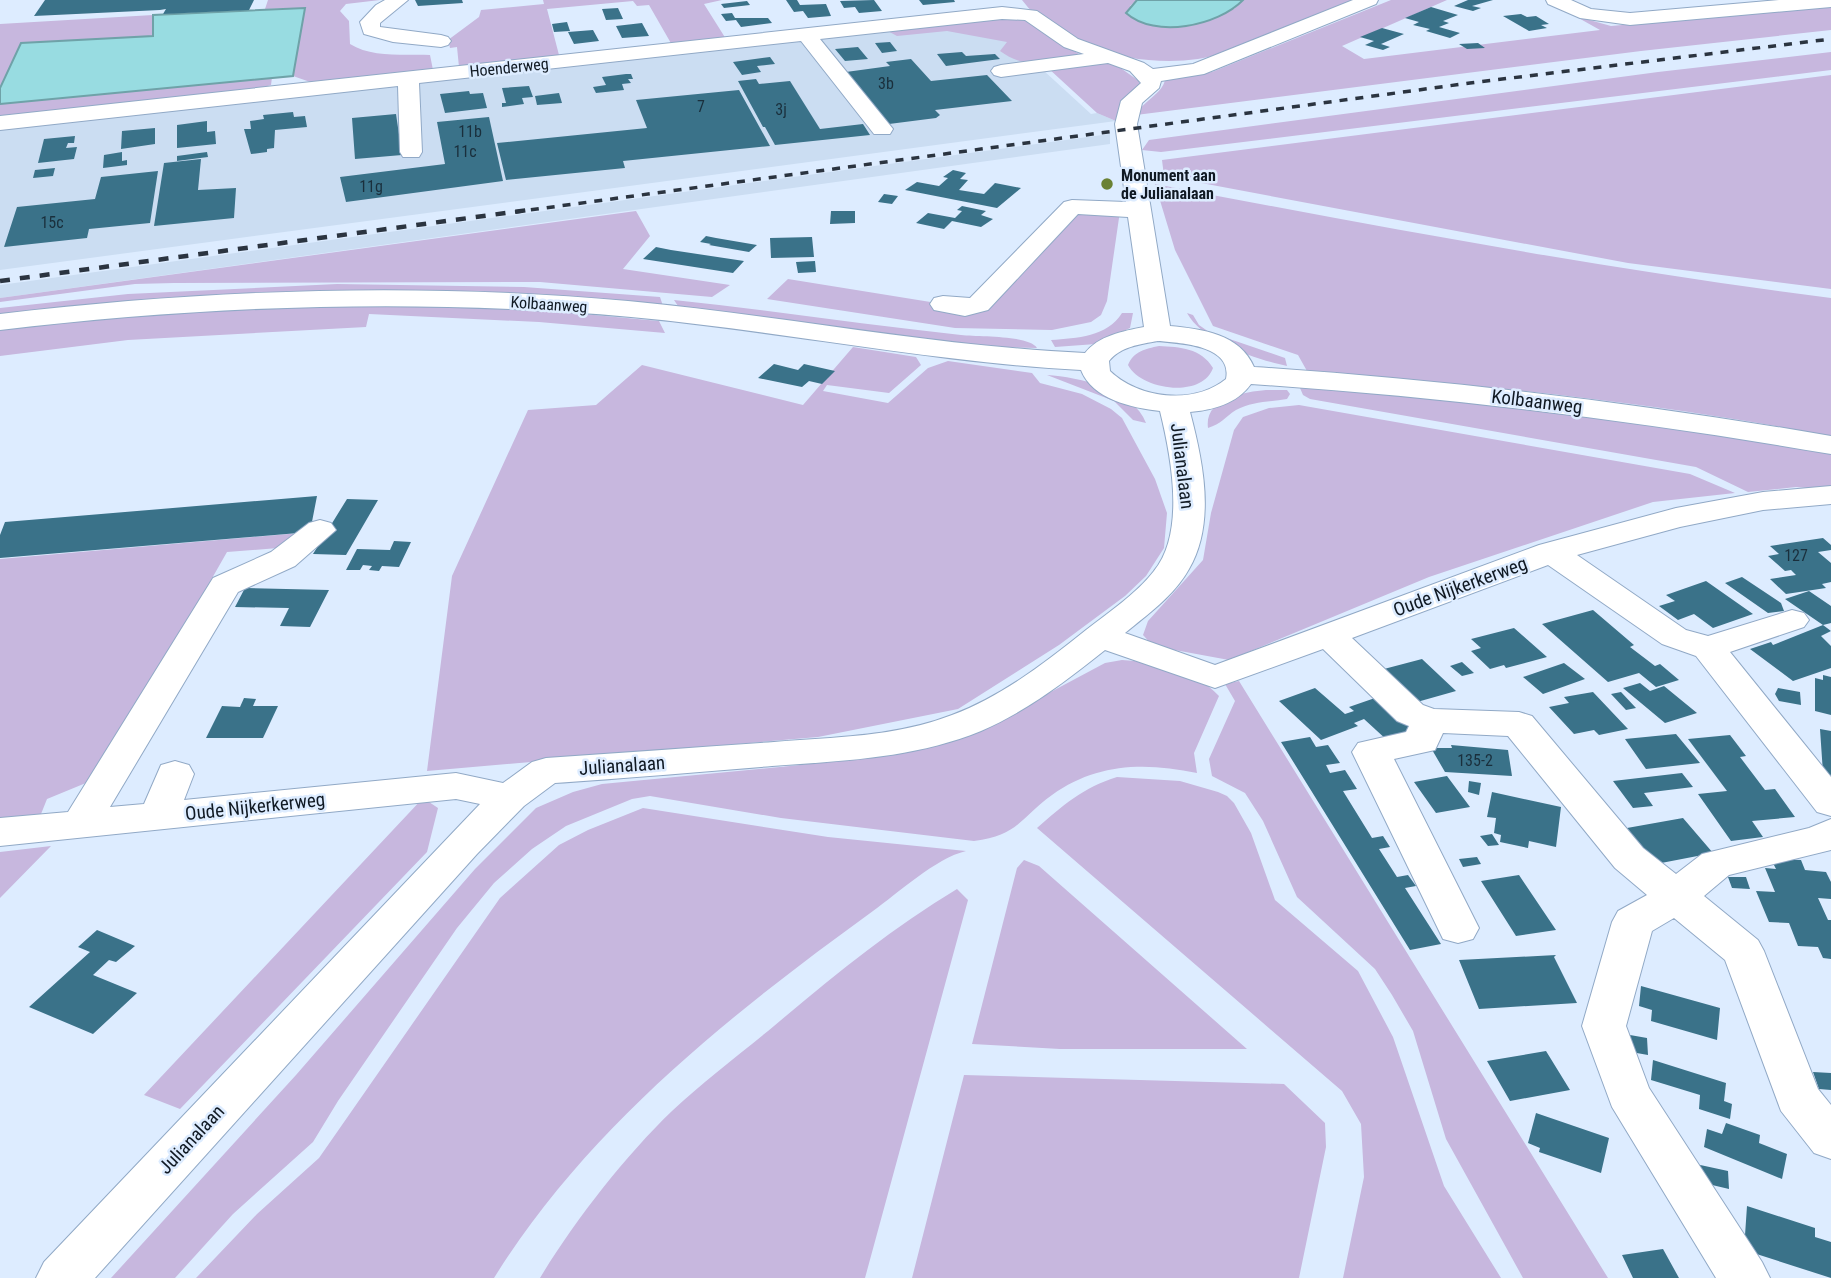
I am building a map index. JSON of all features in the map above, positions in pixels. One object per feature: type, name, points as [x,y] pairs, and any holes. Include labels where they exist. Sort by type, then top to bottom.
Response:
[{"type":"street","points":[[399,0],[374,15],[369,22],[371,30],[393,36],[441,41]]},
{"type":"street","points":[[1149,76],[1197,70],[1369,0]]},
{"type":"street","points":[[1555,0],[1587,14],[1630,19],[1831,1]]},
{"type":"street","points":[[1016,6],[1071,43],[1137,67],[1149,76],[1152,84],[1132,102],[1126,124],[1158,333]]},
{"type":"street","name":"Hoenderweg","points":[[0,123],[806,34],[1016,6]]},
{"type":"street","points":[[806,34],[882,129]]},
{"type":"street","points":[[1001,71],[1111,57]]},
{"type":"street","points":[[408,78],[411,152]]},
{"type":"street","points":[[943,304],[965,308],[979,304],[1072,207],[1140,210]]},
{"type":"street","name":"Kolbaanweg","points":[[0,322],[105,309],[227,301],[417,298],[523,301],[729,320],[975,355],[1095,362]]},
{"type":"street","points":[[1158,333],[1184,335],[1228,351],[1239,363],[1242,375],[1237,385],[1219,396],[1194,403],[1173,404],[1126,395],[1108,385],[1097,374],[1095,362],[1101,351],[1115,341],[1134,335],[1158,333]]},
{"type":"street","name":"Kolbaanweg","points":[[1242,375],[1398,385],[1541,401],[1647,414],[1831,445]]},
{"type":"street","name":"Julianalaan","points":[[62,1278],[405,905],[510,797],[546,771],[838,749],[908,740],[964,724],[1002,707],[1036,685],[1099,636],[1144,599],[1173,569],[1189,523],[1188,476],[1173,404]]},
{"type":"street","name":"Oude Nijkerkerweg","points":[[1099,636],[1214,677],[1551,552],[1676,517],[1763,501],[1831,495]]},
{"type":"street","points":[[80,824],[225,585],[284,559],[320,530]]},
{"type":"street","points":[[1551,552],[1674,637],[1708,648],[1831,803]]},
{"type":"street","points":[[1708,648],[1792,620]]},
{"type":"street","points":[[1328,635],[1410,713],[1430,721],[1519,724],[1629,858],[1743,951],[1798,1098],[1831,1139]]},
{"type":"street","points":[[1430,721],[1422,741],[1371,751],[1458,928]]},
{"type":"street","points":[[159,815],[175,774]]},
{"type":"street","name":"Oude Nijkerkerweg","points":[[0,832],[456,786],[510,797]]},
{"type":"street","points":[[1744,1278],[1628,1094],[1604,1026],[1633,922],[1675,898],[1716,864],[1821,838],[1831,833]]},
{"type":"shaded area","points":[[268,0],[380,0],[346,4],[340,11],[349,21],[350,44],[378,53],[430,55],[433,70],[313,83],[293,76],[305,8],[265,9]]},
{"type":"shaded area","points":[[543,0],[722,0],[704,4],[726,39],[672,45],[649,5],[637,6],[633,1],[547,9],[559,55],[459,67],[457,47],[450,48],[448,40],[479,17],[481,10],[544,4]]},
{"type":"shaded area","points":[[1022,0],[1137,0],[1130,6],[1234,9],[1243,0],[1354,0],[1222,53],[1206,58],[1175,61],[1126,57],[1079,43],[1038,17]]},
{"type":"shaded area","points":[[1137,0],[1243,0],[1218,17],[1186,26],[1169,27],[1153,26],[1126,13]]},
{"type":"shaded area","points":[[1391,0],[1447,0],[1342,46],[1364,59],[1600,30],[1575,16],[1611,26],[1831,6],[1831,30],[1641,51],[1136,115],[1165,80],[1212,72]]},
{"type":"shaded area","points":[[305,8],[293,76],[0,104],[0,88],[21,43],[153,36],[153,15]]},
{"type":"shaded area","points":[[153,15],[153,36],[21,43],[0,88],[0,24]]},
{"type":"shaded area","points":[[985,17],[1091,114],[1097,113],[1116,121],[0,270],[0,126]]},
{"type":"shaded area","points":[[1007,18],[1027,21],[1082,56],[1030,63],[1000,51],[1007,42],[947,31],[897,36],[884,29]]},
{"type":"shaded area","points":[[1831,52],[1831,70],[1161,152],[1142,150],[1149,140],[1658,72]]},
{"type":"shaded area","points":[[1112,62],[1139,81],[1139,86],[1120,105],[1116,121],[1097,113],[1048,68]]},
{"type":"shaded area","points":[[1831,75],[1831,289],[1628,263],[1164,176],[1162,160]]},
{"type":"shaded area","points":[[272,77],[271,85],[257,89],[0,118],[0,104]]},
{"type":"shaded area","points":[[1110,134],[1110,144],[0,298],[0,285]]},
{"type":"shaded area","points":[[1155,184],[1577,261],[1831,298],[1831,436],[1570,396],[1307,371],[1298,355],[1213,326],[1175,250]]},
{"type":"shaded area","points":[[636,211],[650,236],[623,269],[730,285],[712,297],[540,282],[174,283],[135,284],[0,302],[0,298]]},
{"type":"shaded area","points":[[1120,211],[1107,301],[1101,315],[1091,322],[1052,330],[955,328],[767,299],[788,279],[980,310],[1073,216],[1087,212]]},
{"type":"shaded area","points":[[337,284],[524,287],[660,297],[663,306],[527,296],[0,316],[0,308],[128,294]]},
{"type":"shaded area","points":[[674,300],[925,331],[1003,337],[1024,341],[1037,348],[991,347],[680,309]]},
{"type":"shaded area","points":[[377,305],[539,310],[659,321],[665,333],[539,322],[369,314],[366,327],[128,340],[0,356],[0,329],[151,312]]},
{"type":"shaded area","points":[[1122,313],[1133,313],[1130,328],[1096,344],[1055,347],[1051,340],[1100,332],[1116,321]]},
{"type":"shaded area","points":[[1187,313],[1193,315],[1199,325],[1209,332],[1285,358],[1287,366],[1246,354],[1217,341],[1205,333]]},
{"type":"shaded area","points":[[1159,346],[1182,348],[1196,353],[1213,368],[1207,378],[1185,387],[1158,385],[1135,374],[1128,365],[1130,360],[1145,350]]},
{"type":"shaded area","points":[[853,347],[916,357],[921,365],[889,393],[827,385],[823,391],[888,403],[928,368],[948,361],[1032,373],[1040,383],[1082,394],[1111,409],[1122,418],[1155,479],[1167,513],[1164,548],[1146,576],[1125,596],[1059,645],[958,709],[818,737],[427,771],[452,576],[528,410],[596,405],[642,365],[803,405]]},
{"type":"shaded area","points":[[1047,375],[1104,387],[1130,402],[1146,423],[1133,420],[1114,401]]},
{"type":"shaded area","points":[[1300,388],[1434,398],[1567,413],[1831,454],[1831,490],[1796,487],[1748,492],[1696,467],[1310,399],[1303,395]]},
{"type":"shaded area","points":[[1287,390],[1290,394],[1287,399],[1242,407],[1208,428],[1208,418],[1219,403],[1237,395]]},
{"type":"shaded area","points":[[1299,405],[1690,474],[1735,493],[1653,502],[1429,577],[1229,660],[1153,646],[1143,635],[1148,621],[1203,560],[1211,513],[1234,430],[1243,417],[1269,408]]},
{"type":"shaded area","points":[[300,533],[278,548],[227,552],[98,778],[47,799],[39,819],[0,823],[0,559]]},
{"type":"shaded area","points":[[1122,660],[1174,669],[1199,680],[1219,696],[1194,753],[1197,773],[1159,767],[1104,771],[1069,784],[1018,825],[1001,835],[974,841],[781,818],[650,796],[632,799],[566,826],[532,849],[494,883],[457,928],[338,1101],[313,1142],[233,1214],[175,1278],[111,1278],[296,1075],[475,869],[536,808],[573,792],[602,784],[800,765],[946,743],[989,725],[1105,663]]},
{"type":"shaded area","points":[[1239,681],[1608,1278],[1523,1278],[1446,1139],[1413,1031],[1392,995],[1375,969],[1297,897],[1263,821],[1245,793],[1212,776],[1209,759],[1235,701],[1225,684]]},
{"type":"shaded area","points":[[1117,777],[1180,781],[1218,792],[1234,803],[1251,833],[1275,900],[1358,971],[1393,1037],[1444,1186],[1501,1278],[1343,1278],[1364,1177],[1361,1124],[1342,1091],[1037,828],[1084,792]]},
{"type":"shaded area","points":[[423,798],[438,808],[427,852],[180,1109],[144,1095]]},
{"type":"shaded area","points":[[643,808],[828,837],[966,851],[930,868],[820,950],[715,1033],[666,1077],[573,1171],[531,1223],[494,1278],[196,1278],[257,1214],[319,1158],[500,898],[559,845]]},
{"type":"shaded area","points":[[51,846],[0,898],[0,852]]},
{"type":"shaded area","points":[[1024,860],[1039,866],[1247,1049],[1060,1049],[972,1044],[1017,868]]},
{"type":"shaded area","points":[[957,889],[968,900],[865,1278],[540,1278],[601,1191],[636,1148],[672,1111],[818,989],[909,920]]},
{"type":"shaded area","points":[[964,1075],[1284,1084],[1325,1123],[1326,1147],[1299,1278],[912,1278]]},
{"type":"building","points":[[45,0],[254,0],[249,10],[163,14],[166,9],[34,16]]},
{"type":"building","points":[[415,0],[462,0],[463,3],[418,6]]},
{"type":"building","points":[[786,0],[797,0],[800,5],[826,4],[831,16],[808,18],[803,11],[794,12]]},
{"type":"building","points":[[874,0],[882,11],[859,13],[855,7],[844,8],[840,1]]},
{"type":"building","points":[[919,0],[954,0],[955,2],[923,5]]},
{"type":"building","points":[[1468,0],[1493,0],[1472,6],[1481,8],[1473,11],[1454,6]]},
{"type":"building","points":[[747,1],[750,5],[724,8],[721,4]]},
{"type":"building","points":[[1431,7],[1458,15],[1443,21],[1449,23],[1439,27],[1460,33],[1450,38],[1426,31],[1430,29],[1413,25],[1419,22],[1405,18]]},
{"type":"building","points":[[618,8],[623,19],[606,20],[602,9]]},
{"type":"building","points":[[732,13],[735,18],[768,18],[772,23],[741,27],[736,20],[726,21],[721,14]]},
{"type":"building","points":[[1521,14],[1527,17],[1536,16],[1549,24],[1541,25],[1547,28],[1529,31],[1503,16]]},
{"type":"building","points":[[567,22],[570,31],[554,32],[552,24]]},
{"type":"building","points":[[642,23],[649,36],[622,38],[616,26]]},
{"type":"building","points":[[1382,28],[1404,34],[1381,44],[1390,47],[1383,50],[1365,45],[1374,41],[1360,37]]},
{"type":"building","points":[[593,30],[599,41],[574,44],[568,32]]},
{"type":"building","points":[[890,42],[897,51],[882,53],[875,43]]},
{"type":"building","points":[[1478,43],[1485,48],[1467,49],[1459,44]]},
{"type":"building","points":[[858,47],[868,59],[845,61],[835,49]]},
{"type":"building","points":[[962,52],[966,56],[995,54],[1000,59],[946,66],[937,54]]},
{"type":"building","points":[[770,57],[775,64],[757,66],[761,72],[742,75],[733,62]]},
{"type":"building","points":[[911,59],[931,81],[987,75],[1012,101],[935,110],[940,115],[936,118],[889,124],[846,72],[890,66],[886,62]]},
{"type":"building","points":[[631,74],[633,79],[628,79],[631,83],[622,84],[624,90],[596,93],[593,87],[606,85],[602,77]]},
{"type":"building","points":[[756,79],[759,84],[790,81],[820,129],[863,124],[870,135],[775,145],[738,81]]},
{"type":"building","points":[[529,86],[533,97],[522,98],[524,104],[502,107],[502,103],[506,103],[502,88]]},
{"type":"building","points":[[739,90],[770,146],[623,161],[625,168],[506,180],[497,143],[647,128],[636,100]]},
{"type":"building","points":[[469,91],[470,94],[483,93],[487,108],[445,113],[440,94]]},
{"type":"building","points":[[559,93],[562,103],[537,105],[535,96]]},
{"type":"building","points":[[293,112],[294,117],[305,116],[307,127],[275,130],[274,148],[267,149],[267,152],[251,154],[244,129],[251,129],[250,121],[264,119],[263,115]]},
{"type":"building","points":[[396,114],[402,155],[355,159],[352,118]]},
{"type":"building","points":[[489,117],[503,181],[346,202],[340,177],[445,164],[437,122]]},
{"type":"building","points":[[207,121],[207,132],[215,131],[216,144],[177,148],[177,125]]},
{"type":"building","points":[[155,128],[155,144],[121,149],[122,131]]},
{"type":"building","points":[[75,136],[74,143],[68,143],[66,148],[77,147],[74,159],[38,163],[44,139]]},
{"type":"building","points":[[122,152],[122,161],[127,160],[127,165],[103,168],[104,155]]},
{"type":"building","points":[[207,152],[208,157],[177,161],[177,156]]},
{"type":"building","points":[[201,159],[198,190],[236,188],[234,218],[154,226],[164,163]]},
{"type":"building","points":[[55,168],[53,176],[33,178],[35,170]]},
{"type":"building","points":[[953,170],[966,173],[960,179],[968,180],[959,190],[984,194],[995,183],[1021,188],[997,208],[905,190],[917,182],[939,186],[948,178],[943,177]]},
{"type":"building","points":[[158,171],[150,223],[89,229],[87,238],[4,247],[17,207],[95,199],[101,177]]},
{"type":"building","points":[[884,194],[898,196],[892,204],[878,202]]},
{"type":"building","points":[[962,206],[986,211],[981,215],[993,219],[981,227],[952,221],[944,229],[916,223],[928,213],[955,218],[962,211],[957,210]]},
{"type":"building","points":[[831,211],[855,211],[855,223],[830,224]]},
{"type":"building","points":[[706,236],[757,245],[749,252],[700,242]]},
{"type":"building","points":[[812,237],[814,257],[771,258],[770,238]]},
{"type":"building","points":[[656,247],[744,261],[733,273],[643,259]]},
{"type":"building","points":[[815,261],[816,272],[798,273],[796,262]]},
{"type":"building","points":[[774,364],[798,370],[804,364],[835,371],[822,384],[809,381],[802,387],[758,378]]},
{"type":"building","points":[[317,496],[310,532],[0,558],[0,535],[5,522]]},
{"type":"building","points":[[347,499],[378,500],[346,555],[313,554]]},
{"type":"building","points":[[1823,538],[1831,545],[1831,550],[1818,552],[1831,563],[1831,582],[1822,584],[1826,588],[1786,594],[1770,579],[1796,575],[1791,570],[1785,571],[1768,556],[1779,554],[1770,546]]},
{"type":"building","points":[[394,541],[411,542],[399,567],[382,566],[379,571],[369,570],[372,566],[363,565],[360,570],[346,570],[357,549],[390,550]]},
{"type":"building","points":[[1742,577],[1781,603],[1784,611],[1768,613],[1725,583]]},
{"type":"building","points":[[1706,581],[1753,614],[1713,628],[1694,614],[1678,620],[1659,606],[1675,601],[1666,595]]},
{"type":"building","points":[[245,588],[329,590],[310,627],[280,626],[289,608],[235,607]]},
{"type":"building","points":[[1809,591],[1831,606],[1831,623],[1823,625],[1785,599]]},
{"type":"building","points":[[1593,610],[1634,645],[1630,647],[1655,666],[1660,664],[1679,680],[1656,687],[1639,673],[1608,682],[1542,624]]},
{"type":"building","points":[[1823,625],[1831,631],[1821,636],[1831,646],[1831,668],[1793,681],[1750,649],[1771,642],[1773,645]]},
{"type":"building","points":[[1514,628],[1547,657],[1506,668],[1504,665],[1490,669],[1471,651],[1481,648],[1471,639]]},
{"type":"building","points":[[1422,659],[1456,691],[1417,702],[1384,669]]},
{"type":"building","points":[[1462,662],[1474,673],[1462,676],[1450,666]]},
{"type":"building","points":[[1564,663],[1585,679],[1543,694],[1523,677]]},
{"type":"building","points":[[1823,675],[1831,677],[1831,715],[1815,711],[1815,678],[1823,680]]},
{"type":"building","points":[[1640,683],[1650,691],[1664,686],[1697,713],[1665,723],[1623,688]]},
{"type":"building","points":[[1315,688],[1345,714],[1354,711],[1349,707],[1375,698],[1414,731],[1388,741],[1364,719],[1354,723],[1358,726],[1321,740],[1279,701]]},
{"type":"building","points":[[1778,688],[1800,692],[1801,705],[1779,701],[1775,694]]},
{"type":"building","points":[[1593,692],[1628,729],[1599,735],[1594,730],[1574,734],[1549,707],[1569,703],[1564,697]]},
{"type":"building","points":[[1621,692],[1636,708],[1626,710],[1611,694]]},
{"type":"building","points":[[244,698],[256,699],[253,706],[278,706],[263,738],[206,738],[222,706],[240,707]]},
{"type":"building","points":[[1820,729],[1831,731],[1831,775],[1823,773]]},
{"type":"building","points":[[1676,734],[1700,763],[1646,769],[1625,739]]},
{"type":"building","points":[[1730,735],[1746,756],[1740,757],[1765,790],[1775,789],[1795,817],[1752,821],[1763,837],[1731,841],[1698,794],[1727,791],[1688,739]]},
{"type":"building","points":[[1310,737],[1316,747],[1328,745],[1340,763],[1326,765],[1330,773],[1345,770],[1357,789],[1343,791],[1372,838],[1383,836],[1390,847],[1379,849],[1397,877],[1408,875],[1416,886],[1405,888],[1441,944],[1410,950],[1281,742]]},
{"type":"building","points":[[1451,745],[1508,750],[1512,776],[1445,772],[1431,748],[1452,748]]},
{"type":"building","points":[[1682,773],[1693,787],[1644,793],[1653,806],[1633,808],[1613,781]]},
{"type":"building","points":[[1447,776],[1470,807],[1436,813],[1414,782]]},
{"type":"building","points":[[1469,781],[1481,783],[1479,795],[1468,792]]},
{"type":"building","points":[[1492,792],[1561,807],[1556,847],[1529,841],[1528,848],[1500,842],[1501,835],[1494,833],[1496,818],[1487,817]]},
{"type":"building","points":[[1683,818],[1713,853],[1656,864],[1627,828]]},
{"type":"building","points":[[1492,834],[1499,845],[1488,846],[1480,836]]},
{"type":"building","points":[[1477,857],[1481,864],[1463,867],[1459,859]]},
{"type":"building","points":[[1771,859],[1801,860],[1805,870],[1826,872],[1831,882],[1831,899],[1818,898],[1828,920],[1831,920],[1831,959],[1823,958],[1818,947],[1798,946],[1789,923],[1769,922],[1756,891],[1775,892],[1765,868],[1776,869]]},
{"type":"building","points":[[1519,875],[1556,930],[1516,936],[1481,881]]},
{"type":"building","points":[[1728,877],[1746,877],[1750,889],[1732,888]]},
{"type":"building","points":[[97,930],[135,946],[116,962],[109,960],[93,975],[137,993],[93,1034],[29,1007],[90,952],[78,947]]},
{"type":"building","points":[[1556,955],[1554,957],[1577,1003],[1479,1009],[1459,960]]},
{"type":"building","points":[[1641,986],[1720,1008],[1717,1040],[1651,1021],[1652,1010],[1639,1006]]},
{"type":"building","points":[[1630,1035],[1647,1038],[1648,1055],[1631,1052]]},
{"type":"building","points":[[1546,1051],[1570,1090],[1510,1101],[1487,1061]]},
{"type":"building","points":[[1653,1060],[1726,1083],[1724,1101],[1732,1104],[1730,1119],[1699,1109],[1700,1095],[1651,1080]]},
{"type":"building","points":[[1813,1072],[1831,1073],[1831,1090],[1819,1089]]},
{"type":"building","points":[[1536,1113],[1609,1138],[1601,1173],[1539,1152],[1540,1148],[1528,1143]]},
{"type":"building","points":[[1726,1123],[1760,1135],[1759,1143],[1787,1154],[1782,1179],[1704,1147],[1707,1129],[1722,1134]]},
{"type":"building","points":[[1691,1163],[1728,1171],[1729,1189],[1691,1180]]},
{"type":"building","points":[[1747,1206],[1815,1228],[1815,1237],[1831,1242],[1831,1278],[1744,1250]]},
{"type":"building","points":[[1663,1249],[1679,1278],[1633,1278],[1622,1255]]},
{"type":"railway","points":[[515,212],[1470,83],[1831,39]]},
{"type":"railway","points":[[0,281],[528,210]]},
{"type":"place","name":"Monument aan de Julianalaan","points":[[1107,184]]}]
